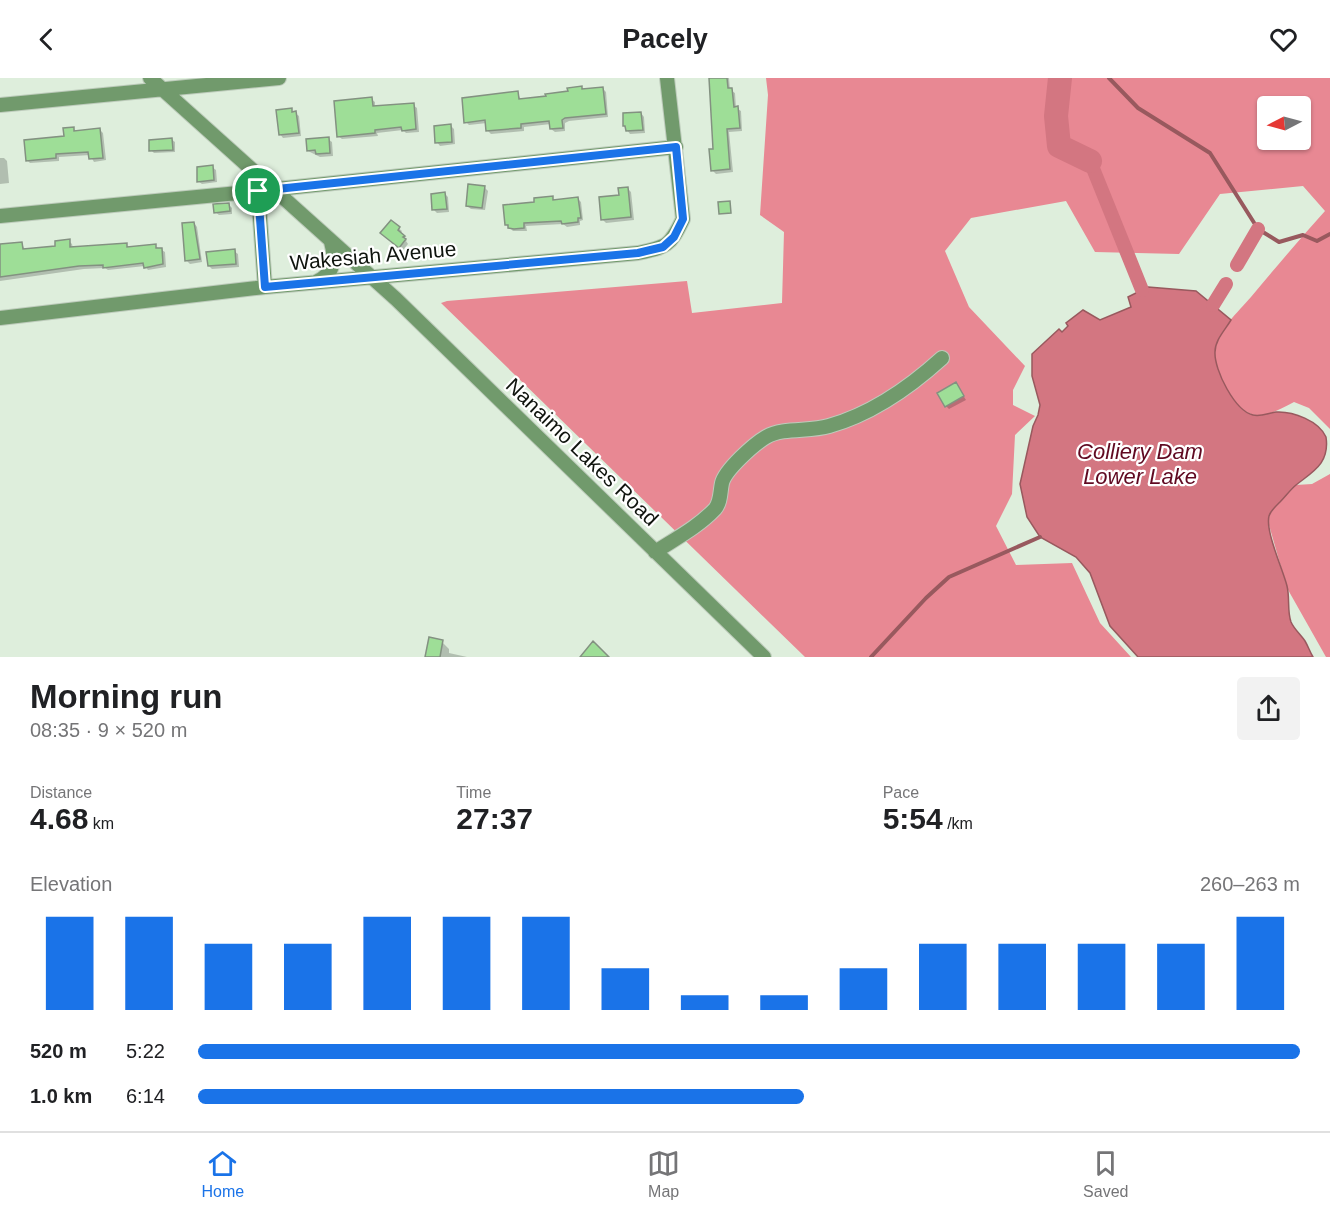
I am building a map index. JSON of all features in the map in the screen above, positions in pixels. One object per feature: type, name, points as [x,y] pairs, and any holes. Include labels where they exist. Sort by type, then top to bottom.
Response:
[{"type":"street","name":"Nanaimo Lakes Road","points":[[150,78],[404,307],[764,657]]},
{"type":"street","points":[[0,105],[279,78]]},
{"type":"street","points":[[0,216],[676,147],[667,78]]},
{"type":"street","name":"Wakesiah Avenue","points":[[0,318],[265,287],[638,253],[663,247],[674,237],[683,219],[676,147]]},
{"type":"street","points":[[258,191],[265,287]]},
{"type":"street","points":[[312,283],[324,278],[332,268],[334,258],[331,242]]},
{"type":"street","points":[[655,552],[686,533],[716,508],[722,481],[731,468],[749,450],[767,437],[780,432],[829,426],[867,411],[919,379],[942,358]]},
{"type":"shaded area","points":[[766,78],[1330,78],[1330,429],[1309,408],[1294,402],[1265,415],[1251,414],[1244,410],[1225,386],[1215,357],[1220,335],[1229,322],[1325,211],[1303,186],[1220,194],[1179,254],[1095,252],[1066,201],[971,218],[945,251],[969,307],[1025,366],[1013,390],[1013,405],[1035,416],[1015,435],[1012,494],[996,526],[1016,565],[1072,563],[1100,623],[1131,657],[805,657],[441,303],[687,281],[692,313],[782,303],[784,232],[760,215],[768,95]]},
{"type":"shaded area","points":[[1330,474],[1330,657],[1326,657],[1287,588],[1269,525],[1269,515],[1296,485],[1312,484]]},
{"type":"water","name":"Colliery Dam Lower Lake","points":[[1148,287],[1196,291],[1231,320],[1217,343],[1216,360],[1227,389],[1246,412],[1253,415],[1283,412],[1297,415],[1318,426],[1326,437],[1327,446],[1322,461],[1274,508],[1268,523],[1287,586],[1291,622],[1313,657],[1138,657],[1110,626],[1090,573],[1076,557],[1040,537],[1027,517],[1020,484],[1040,405],[1032,376],[1032,354],[1059,329],[1062,332],[1068,326],[1066,323],[1083,310],[1100,320],[1131,307],[1128,297]]},
{"type":"building","points":[[709,78],[727,78],[728,88],[732,88],[734,107],[738,106],[740,128],[727,129],[730,169],[711,171],[709,149],[713,149]]},
{"type":"building","points":[[582,86],[582,89],[603,87],[606,114],[565,118],[562,120],[563,128],[550,129],[549,121],[521,124],[521,128],[486,131],[485,120],[464,123],[462,98],[518,91],[519,99],[546,96],[545,94],[568,91],[567,88]]},
{"type":"building","points":[[372,97],[373,106],[414,103],[416,129],[402,131],[401,127],[375,130],[375,133],[337,137],[334,101]]},
{"type":"building","points":[[292,108],[292,112],[296,111],[299,133],[279,135],[276,110]]},
{"type":"building","points":[[641,112],[643,130],[626,131],[623,126],[623,113]]},
{"type":"building","points":[[451,124],[452,142],[435,143],[434,126]]},
{"type":"building","points":[[74,127],[74,131],[100,128],[103,158],[89,159],[88,152],[56,154],[56,158],[26,161],[24,140],[64,136],[63,128]]},
{"type":"building","points":[[329,137],[330,153],[316,154],[315,150],[307,151],[306,139]]},
{"type":"building","points":[[172,138],[173,150],[149,151],[149,140]]},
{"type":"building","points":[[213,165],[214,180],[197,182],[197,167]]},
{"type":"building","points":[[468,184],[485,186],[482,208],[466,206]]},
{"type":"building","points":[[628,187],[631,217],[601,220],[599,197],[619,195],[618,188]]},
{"type":"building","points":[[445,192],[447,209],[432,210],[431,194]]},
{"type":"building","points":[[553,196],[553,200],[578,197],[581,218],[578,218],[578,222],[524,223],[524,228],[514,229],[505,225],[503,205],[534,202],[534,198]]},
{"type":"building","points":[[730,201],[731,213],[719,214],[718,202]]},
{"type":"building","points":[[229,203],[230,211],[214,213],[213,204]]},
{"type":"building","points":[[391,220],[400,227],[398,230],[406,239],[399,248],[380,233]]},
{"type":"building","points":[[194,222],[200,259],[185,261],[182,223]]},
{"type":"building","points":[[70,239],[70,247],[127,243],[127,247],[156,244],[156,248],[162,248],[163,264],[144,268],[143,263],[103,268],[103,265],[79,266],[0,277],[0,244],[22,242],[23,249],[55,246],[55,241]]},
{"type":"building","points":[[235,249],[236,264],[208,266],[206,252]]},
{"type":"building","points":[[956,382],[964,396],[945,407],[937,393]]},
{"type":"building","points":[[429,637],[443,640],[440,657],[425,657]]},
{"type":"building","points":[[593,641],[609,657],[580,657]]},
{"type":"waterway","points":[[1060,78],[1056,116],[1059,146],[1090,161]]},
{"type":"waterway","points":[[1109,78],[1138,108],[1210,153],[1258,229],[1279,242],[1303,235],[1317,241],[1330,234]]},
{"type":"waterway","points":[[1090,161],[1142,290]]},
{"type":"waterway","points":[[1237,265],[1258,229]]},
{"type":"waterway","points":[[1213,305],[1226,284]]},
{"type":"waterway","points":[[871,657],[926,598],[949,577],[1040,537]]},
{"type":"route","points":[[676,147],[683,219],[674,237],[663,247],[638,253],[265,287],[258,191],[676,147]]}]
